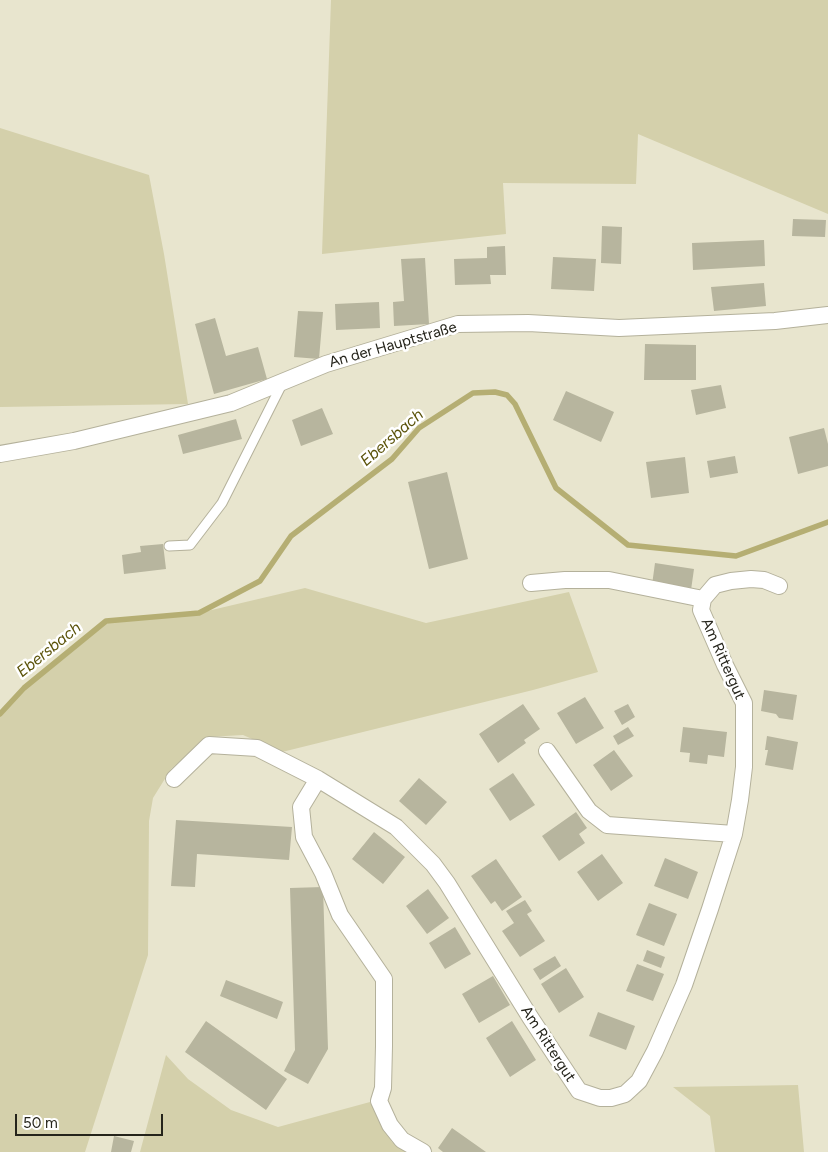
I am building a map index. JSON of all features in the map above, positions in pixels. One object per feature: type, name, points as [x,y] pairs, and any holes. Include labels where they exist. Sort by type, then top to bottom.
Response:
[{"type":"street","name":"An der Hauptstraße","points":[[0,454],[74,441],[231,403],[326,364],[458,324],[528,323],[618,328],[775,321],[828,315]]},
{"type":"street","points":[[531,583],[565,580],[609,580],[703,599]]},
{"type":"street","name":"Am Rittergut","points":[[174,779],[209,745],[256,748],[318,778],[396,826],[448,883],[530,1017],[579,1090],[600,1098],[611,1098],[625,1094],[639,1081],[655,1051],[684,985],[734,834],[740,800],[744,766],[744,703],[701,610],[703,599],[714,585],[731,580],[764,580],[779,586]]},
{"type":"street","points":[[547,751],[589,811],[607,825],[734,834]]},
{"type":"street","points":[[318,778],[301,807],[304,837],[323,873],[340,915],[384,979],[383,1088],[379,1101],[390,1125],[402,1140],[423,1152]]},
{"type":"lane","points":[[169,546],[190,545],[222,503],[283,382]]},
{"type":"shaded area","points":[[331,0],[828,0],[828,214],[638,134],[636,184],[503,183],[506,234],[322,254]]},
{"type":"shaded area","points":[[0,128],[149,175],[164,254],[188,404],[0,407]]},
{"type":"shaded area","points":[[305,588],[426,623],[569,592],[598,672],[282,752],[243,735],[208,737],[171,769],[153,798],[149,821],[148,955],[85,1152],[0,1152],[0,714],[24,688],[106,621],[199,613]]},
{"type":"shaded area","points":[[166,1055],[188,1079],[231,1110],[278,1127],[370,1102],[392,1142],[410,1152],[140,1152]]},
{"type":"shaded area","points":[[798,1085],[804,1152],[715,1152],[710,1116],[673,1087]]},
{"type":"building","points":[[793,219],[826,220],[825,237],[792,236]]},
{"type":"building","points":[[602,226],[622,227],[621,264],[601,263]]},
{"type":"building","points":[[764,240],[765,266],[693,270],[692,243]]},
{"type":"building","points":[[505,246],[506,275],[490,275],[491,284],[455,285],[454,259],[487,258],[487,247]]},
{"type":"building","points":[[553,257],[596,259],[594,291],[551,289]]},
{"type":"building","points":[[425,258],[429,324],[394,326],[393,302],[404,301],[401,259]]},
{"type":"building","points":[[764,283],[766,306],[714,311],[711,287]]},
{"type":"building","points":[[379,302],[380,328],[336,330],[335,304]]},
{"type":"building","points":[[298,311],[323,312],[319,359],[294,357]]},
{"type":"building","points":[[215,318],[226,356],[258,347],[267,379],[214,394],[195,324]]},
{"type":"building","points":[[645,344],[696,345],[696,380],[644,380]]},
{"type":"building","points":[[721,385],[726,408],[696,415],[691,390]]},
{"type":"building","points":[[566,391],[614,412],[601,442],[553,420]]},
{"type":"building","points":[[322,408],[333,434],[301,446],[292,420]]},
{"type":"building","points":[[236,419],[242,439],[183,454],[178,435]]},
{"type":"building","points":[[824,428],[828,444],[828,466],[798,474],[789,437]]},
{"type":"building","points":[[735,456],[738,473],[710,478],[707,461]]},
{"type":"building","points":[[685,457],[689,493],[651,498],[646,462]]},
{"type":"building","points":[[447,472],[468,559],[429,569],[408,482]]},
{"type":"building","points":[[163,544],[166,569],[124,574],[122,555],[141,552],[140,546]]},
{"type":"building","points":[[655,563],[694,569],[691,590],[652,585]]},
{"type":"building","points":[[764,690],[797,695],[793,720],[779,718],[776,714],[761,711]]},
{"type":"building","points":[[585,697],[604,728],[576,744],[557,713]]},
{"type":"building","points":[[523,704],[540,729],[524,740],[526,743],[498,763],[479,734]]},
{"type":"building","points":[[628,704],[635,717],[622,725],[614,711]]},
{"type":"building","points":[[628,727],[634,736],[618,745],[613,736]]},
{"type":"building","points":[[683,727],[727,732],[724,757],[708,755],[707,764],[689,762],[690,753],[680,752]]},
{"type":"building","points":[[767,736],[798,742],[793,770],[765,765],[768,750],[765,750]]},
{"type":"building","points":[[614,750],[633,776],[611,791],[593,765]]},
{"type":"building","points":[[513,773],[535,805],[510,821],[489,789]]},
{"type":"building","points":[[419,778],[447,802],[426,825],[399,801]]},
{"type":"building","points":[[576,812],[587,828],[579,834],[585,843],[559,861],[542,836]]},
{"type":"building","points":[[176,820],[292,827],[289,860],[197,854],[195,887],[171,886]]},
{"type":"building","points":[[374,832],[405,857],[383,884],[352,859]]},
{"type":"building","points":[[602,854],[623,883],[598,901],[577,872]]},
{"type":"building","points":[[665,858],[698,872],[688,899],[654,886]]},
{"type":"building","points":[[496,859],[522,897],[502,911],[495,901],[491,904],[471,876]]},
{"type":"building","points":[[323,887],[328,1049],[308,1084],[284,1071],[295,1050],[290,888]]},
{"type":"building","points":[[428,889],[449,918],[427,934],[406,906]]},
{"type":"building","points":[[525,900],[532,911],[527,914],[545,941],[520,957],[502,931],[514,923],[506,911]]},
{"type":"building","points":[[649,903],[677,914],[664,946],[636,935]]},
{"type":"building","points":[[455,927],[471,954],[445,969],[429,943]]},
{"type":"building","points":[[647,950],[665,957],[661,968],[643,961]]},
{"type":"building","points":[[555,956],[561,966],[540,980],[533,969]]},
{"type":"building","points":[[637,964],[664,974],[653,1001],[626,991]]},
{"type":"building","points":[[566,968],[584,997],[559,1013],[541,984]]},
{"type":"building","points":[[493,976],[510,1005],[479,1023],[462,994]]},
{"type":"building","points":[[226,980],[283,1002],[277,1019],[220,996]]},
{"type":"building","points":[[598,1012],[635,1026],[626,1050],[589,1036]]},
{"type":"building","points":[[206,1021],[287,1079],[266,1110],[185,1052]]},
{"type":"building","points":[[512,1021],[536,1060],[510,1077],[486,1038]]},
{"type":"building","points":[[452,1128],[486,1152],[443,1152],[438,1148]]},
{"type":"building","points":[[114,1136],[134,1141],[131,1152],[111,1152]]},
{"type":"waterway","name":"Ebersbach","points":[[0,714],[24,688],[106,621],[199,613],[260,581],[291,536],[392,459],[419,428],[473,393],[495,392],[507,395],[515,404],[556,488],[628,545],[736,556],[828,522]]}]
